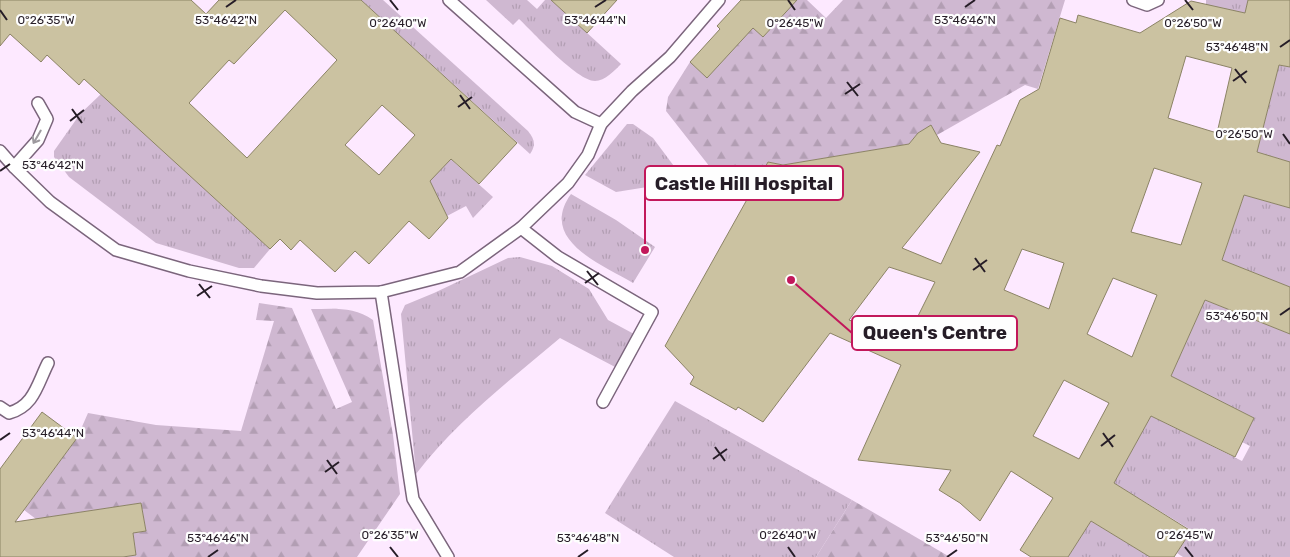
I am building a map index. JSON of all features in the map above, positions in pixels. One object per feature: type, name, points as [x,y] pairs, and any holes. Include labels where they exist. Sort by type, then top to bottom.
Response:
[{"type":"lane","points":[[449,0],[575,112],[601,124]]},
{"type":"lane","points":[[0,151],[50,202],[116,250],[189,271],[261,286],[317,293],[381,292],[460,272],[521,228],[568,183],[588,154],[601,124],[632,91],[670,58],[719,0]]},
{"type":"lane","points":[[1133,0],[1147,5],[1158,0]]},
{"type":"lane","points":[[14,167],[38,140],[47,119],[38,103]]},
{"type":"lane","points":[[521,228],[558,257],[652,312],[603,402]]},
{"type":"lane","points":[[381,292],[413,499],[448,557]]},
{"type":"lane","points":[[0,407],[9,413],[22,410],[29,403],[48,363]]},
{"type":"green space","points":[[361,0],[383,0],[528,131],[534,142],[530,154]]},
{"type":"green space","points":[[486,0],[527,0],[537,9],[545,0],[551,0],[621,64],[610,75],[599,81],[587,79],[567,65],[519,19],[513,25]]},
{"type":"green space","points":[[797,0],[807,0],[826,18],[843,0],[1065,0],[1038,89],[1025,85],[937,135],[931,126],[918,133],[909,144],[783,165],[768,162],[764,168],[717,176],[666,111],[668,97],[690,62],[707,78],[752,27],[763,37]]},
{"type":"green space","points":[[1206,0],[1248,0],[1245,13],[1206,5]]},
{"type":"green space","points":[[1279,65],[1290,67],[1290,162],[1257,152]]},
{"type":"green space","points":[[101,94],[270,249],[254,268],[239,268],[156,243],[69,177],[54,157],[54,151],[80,114]]},
{"type":"green space","points":[[627,124],[633,124],[653,138],[685,181],[616,192],[585,175]]},
{"type":"green space","points":[[447,156],[493,197],[473,218],[466,206],[447,216],[427,178],[430,181]]},
{"type":"green space","points":[[571,194],[616,220],[655,247],[633,283],[591,259],[578,249],[568,237],[562,225],[563,210]]},
{"type":"green space","points":[[1244,195],[1290,208],[1290,287],[1222,260]]},
{"type":"green space","points":[[520,257],[552,266],[589,289],[608,320],[634,334],[617,368],[560,338],[466,419],[416,474],[401,314],[405,305],[508,258]]},
{"type":"green space","points":[[1205,300],[1290,334],[1290,557],[1183,557],[1177,553],[1191,530],[1114,483],[1151,416],[1242,461],[1250,446],[1242,442],[1254,418],[1171,376]]},
{"type":"green space","points":[[259,303],[292,308],[336,409],[352,402],[311,309],[351,310],[373,320],[393,435],[400,494],[357,557],[123,557],[136,555],[133,533],[146,531],[141,503],[36,519],[24,510],[77,438],[88,413],[156,425],[241,431],[274,321],[256,320]]},
{"type":"green space","points":[[675,401],[852,500],[816,557],[674,557],[605,513]]},
{"type":"green space","points":[[852,500],[950,557],[816,557]]},
{"type":"green space","points":[[1091,521],[1150,557],[1068,557]]},
{"type":"building","points":[[0,0],[191,0],[206,14],[219,0],[361,0],[517,143],[479,184],[451,159],[430,181],[448,218],[429,239],[409,221],[369,264],[355,251],[335,272],[300,240],[291,250],[280,239],[270,249],[84,79],[79,85],[47,55],[41,62],[10,34],[0,46]],"holes":[[[285,10],[337,60],[247,158],[189,103],[229,60],[234,64]],[[382,105],[415,135],[379,175],[345,145]]]},
{"type":"building","points":[[551,0],[617,0],[587,33]]},
{"type":"building","points":[[741,0],[797,0],[763,37],[753,28],[707,78],[690,62],[720,29],[717,26]]},
{"type":"building","points":[[1248,0],[1290,0],[1290,67],[1279,65],[1257,152],[1290,162],[1290,208],[1244,195],[1222,260],[1290,287],[1290,334],[1205,300],[1171,376],[1254,418],[1235,457],[1151,416],[1114,483],[1191,531],[1174,557],[1150,557],[1091,521],[1068,557],[1031,557],[1020,550],[1053,498],[1011,471],[980,521],[960,503],[939,490],[951,470],[858,460],[901,365],[830,333],[763,422],[738,407],[736,410],[690,384],[694,377],[665,346],[768,162],[783,165],[909,144],[918,133],[931,125],[941,143],[980,152],[902,248],[941,264],[997,145],[1000,146],[1020,100],[1039,89],[1060,18],[1076,23],[1078,15],[1140,33],[1191,1],[1245,13]],"holes":[[[1186,56],[1232,68],[1217,133],[1168,118]],[[1154,168],[1202,183],[1181,245],[1131,232]],[[1022,249],[1064,263],[1049,309],[1004,290]],[[889,267],[935,282],[906,340],[849,320]],[[1113,278],[1157,295],[1132,357],[1087,334]],[[1064,380],[1109,403],[1079,459],[1033,436]]]},
{"type":"building","points":[[42,412],[77,438],[15,522],[141,503],[146,531],[133,533],[136,555],[123,557],[0,557],[0,469]]},
{"type":"place","name":"Castle Hill Hospital","points":[[645,250]]},
{"type":"place","name":"Queen's Centre","points":[[791,280]]}]
